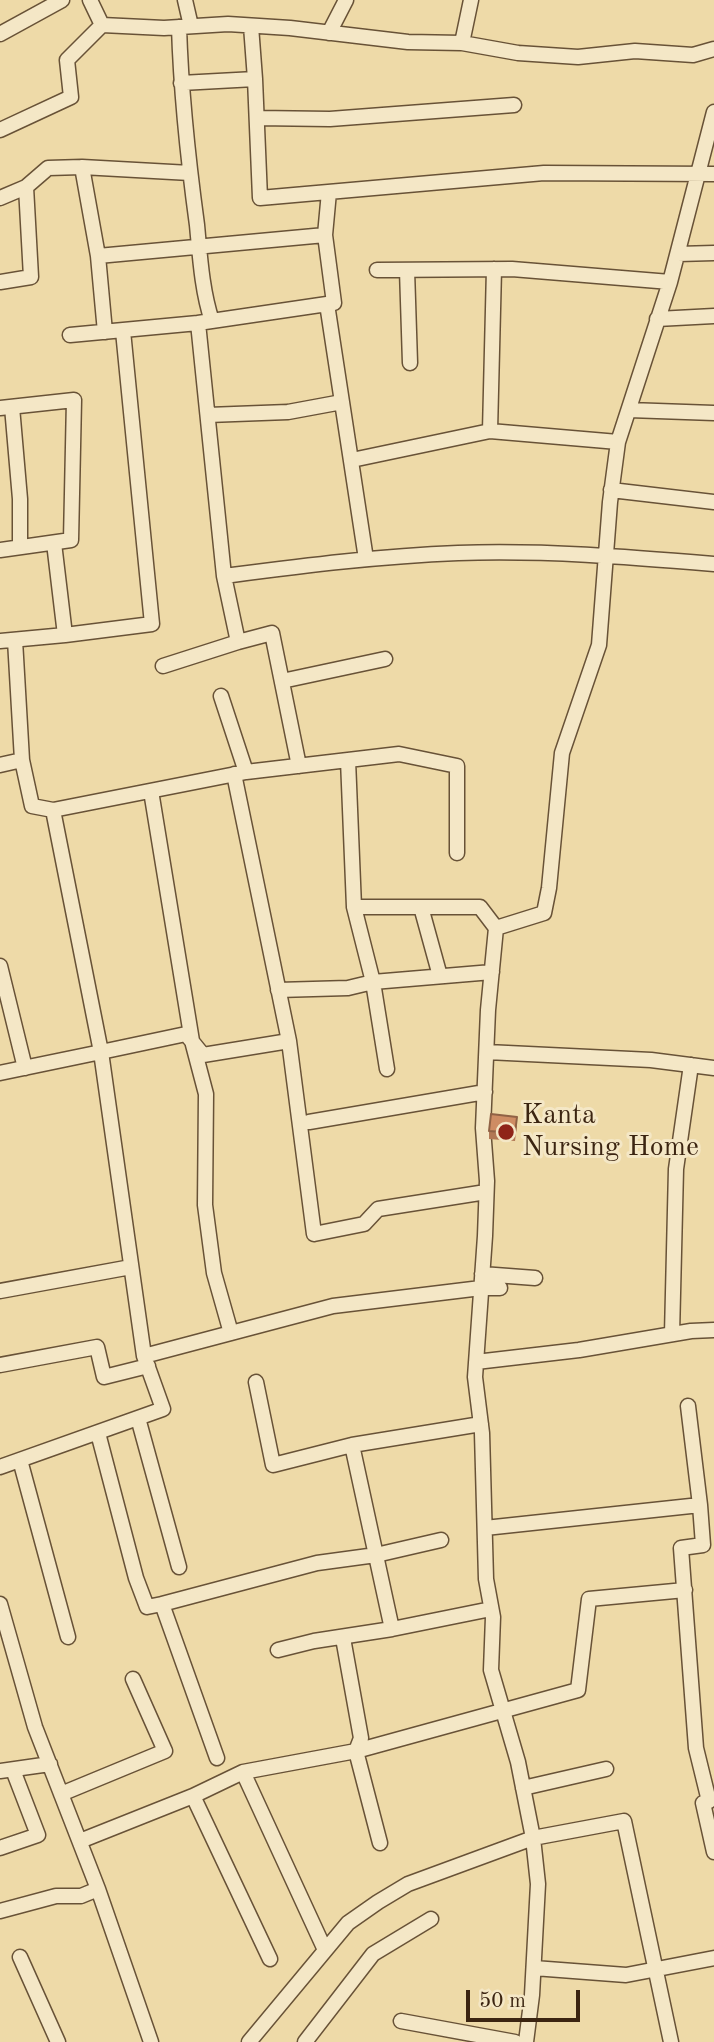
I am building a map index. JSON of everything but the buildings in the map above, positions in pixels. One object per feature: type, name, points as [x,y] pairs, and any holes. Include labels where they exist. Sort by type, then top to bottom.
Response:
[{"type":"street","points":[[0,34],[62,0]]},
{"type":"street","points":[[90,0],[102,25]]},
{"type":"street","points":[[185,0],[186,27],[181,83],[199,245],[208,415],[224,576],[238,642]]},
{"type":"street","points":[[329,33],[346,0]]},
{"type":"street","points":[[461,43],[471,0]]},
{"type":"street","points":[[0,130],[71,97],[68,60],[102,25],[251,26],[408,41],[461,43],[518,53],[578,57],[635,51],[693,55],[714,49]]},
{"type":"street","points":[[251,26],[260,198],[544,173],[707,173]]},
{"type":"street","points":[[181,83],[255,79]]},
{"type":"street","points":[[257,118],[330,119],[514,105]]},
{"type":"street","points":[[496,928],[544,913],[549,888],[562,752],[598,645],[611,490],[618,442],[707,173],[714,112]]},
{"type":"street","points":[[0,198],[26,187],[48,168],[82,167],[190,173]]},
{"type":"street","points":[[82,167],[98,256],[105,332]]},
{"type":"street","points":[[0,282],[31,277],[26,187]]},
{"type":"street","points":[[329,192],[325,234],[334,303]]},
{"type":"street","points":[[98,256],[325,234]]},
{"type":"street","points":[[678,254],[714,253]]},
{"type":"street","points":[[377,270],[494,269],[670,282]]},
{"type":"street","points":[[490,431],[494,269]]},
{"type":"street","points":[[407,270],[411,363]]},
{"type":"street","points":[[70,335],[205,322],[327,304],[366,559]]},
{"type":"street","points":[[657,318],[714,316]]},
{"type":"street","points":[[123,331],[152,624],[7,641],[22,761],[32,806],[54,810],[240,773],[399,754],[457,766],[457,853]]},
{"type":"street","points":[[0,550],[71,540],[74,400],[6,408],[20,499],[20,547]]},
{"type":"street","points":[[208,415],[288,412],[342,402]]},
{"type":"street","points":[[629,410],[714,413]]},
{"type":"street","points":[[352,460],[490,431],[618,442]]},
{"type":"street","points":[[611,490],[714,502]]},
{"type":"street","points":[[54,542],[65,635]]},
{"type":"street","points":[[224,576],[366,559],[460,553],[607,555],[714,564]]},
{"type":"street","points":[[163,666],[272,633],[299,766]]},
{"type":"street","points":[[282,681],[385,659]]},
{"type":"street","points":[[221,696],[240,773],[289,1041],[314,1234],[364,1224],[378,1209],[486,1192]]},
{"type":"street","points":[[348,760],[354,907],[373,982],[387,1069]]},
{"type":"street","points":[[0,765],[22,761]]},
{"type":"street","points":[[151,791],[192,1041],[206,1094],[205,1205],[214,1273],[231,1333]]},
{"type":"street","points":[[0,1467],[163,1409],[146,1361],[101,1052],[54,810]]},
{"type":"street","points":[[354,907],[480,907],[496,928],[488,1010],[483,1128],[486,1192],[475,1377],[481,1424],[486,1579],[491,1609],[491,1670],[523,1788],[533,1838],[538,1884],[534,1968],[526,2042]]},
{"type":"street","points":[[421,907],[440,976]]},
{"type":"street","points":[[0,966],[25,1068]]},
{"type":"street","points":[[278,990],[348,988],[373,982],[492,972]]},
{"type":"street","points":[[0,1073],[186,1034],[203,1055],[289,1041]]},
{"type":"street","points":[[487,1052],[651,1060],[714,1068]]},
{"type":"street","points":[[672,1334],[677,1169],[691,1065]]},
{"type":"street","points":[[309,1122],[485,1092]]},
{"type":"street","points":[[0,1291],[131,1267]]},
{"type":"street","points":[[0,1365],[97,1348],[104,1377],[231,1333],[333,1306],[482,1281],[535,1278]]},
{"type":"street","points":[[482,1281],[500,1288]]},
{"type":"street","points":[[476,1362],[714,1330]]},
{"type":"street","points":[[256,1382],[273,1465],[352,1445],[481,1424]]},
{"type":"street","points":[[688,1406],[703,1545],[681,1548],[696,1748],[709,1801],[703,1803],[714,1852]]},
{"type":"street","points":[[138,1418],[179,1567]]},
{"type":"street","points":[[98,1433],[136,1578],[147,1607],[317,1563],[376,1555],[441,1540]]},
{"type":"street","points":[[352,1445],[391,1629]]},
{"type":"street","points":[[20,1460],[68,1637]]},
{"type":"street","points":[[485,1528],[700,1505]]},
{"type":"street","points":[[80,1841],[193,1796],[243,1772],[356,1751],[578,1690],[589,1599],[685,1590]]},
{"type":"street","points":[[0,1604],[5,1639],[35,1727],[98,1889],[151,2042]]},
{"type":"street","points":[[162,1604],[217,1759]]},
{"type":"street","points":[[278,1650],[491,1609]]},
{"type":"street","points":[[343,1638],[361,1738],[356,1751],[380,1843]]},
{"type":"street","points":[[61,1794],[165,1751],[133,1679]]},
{"type":"street","points":[[0,1848],[38,1835],[7,1771],[50,1764]]},
{"type":"street","points":[[523,1788],[606,1769]]},
{"type":"street","points":[[243,1772],[325,1950]]},
{"type":"street","points":[[193,1796],[270,1959]]},
{"type":"street","points":[[250,2042],[348,1923],[408,1884],[533,1838],[624,1821],[671,2042]]},
{"type":"street","points":[[0,1912],[56,1896],[81,1896],[98,1889]]},
{"type":"street","points":[[305,2042],[373,1954],[431,1919]]},
{"type":"street","points":[[20,1957],[58,2042]]},
{"type":"street","points":[[534,1968],[626,1975],[714,1958]]},
{"type":"street","points":[[401,2021],[515,2042]]},
{"type":"place","name":"Kanta Nursing Home","points":[[506,1132]]}]
